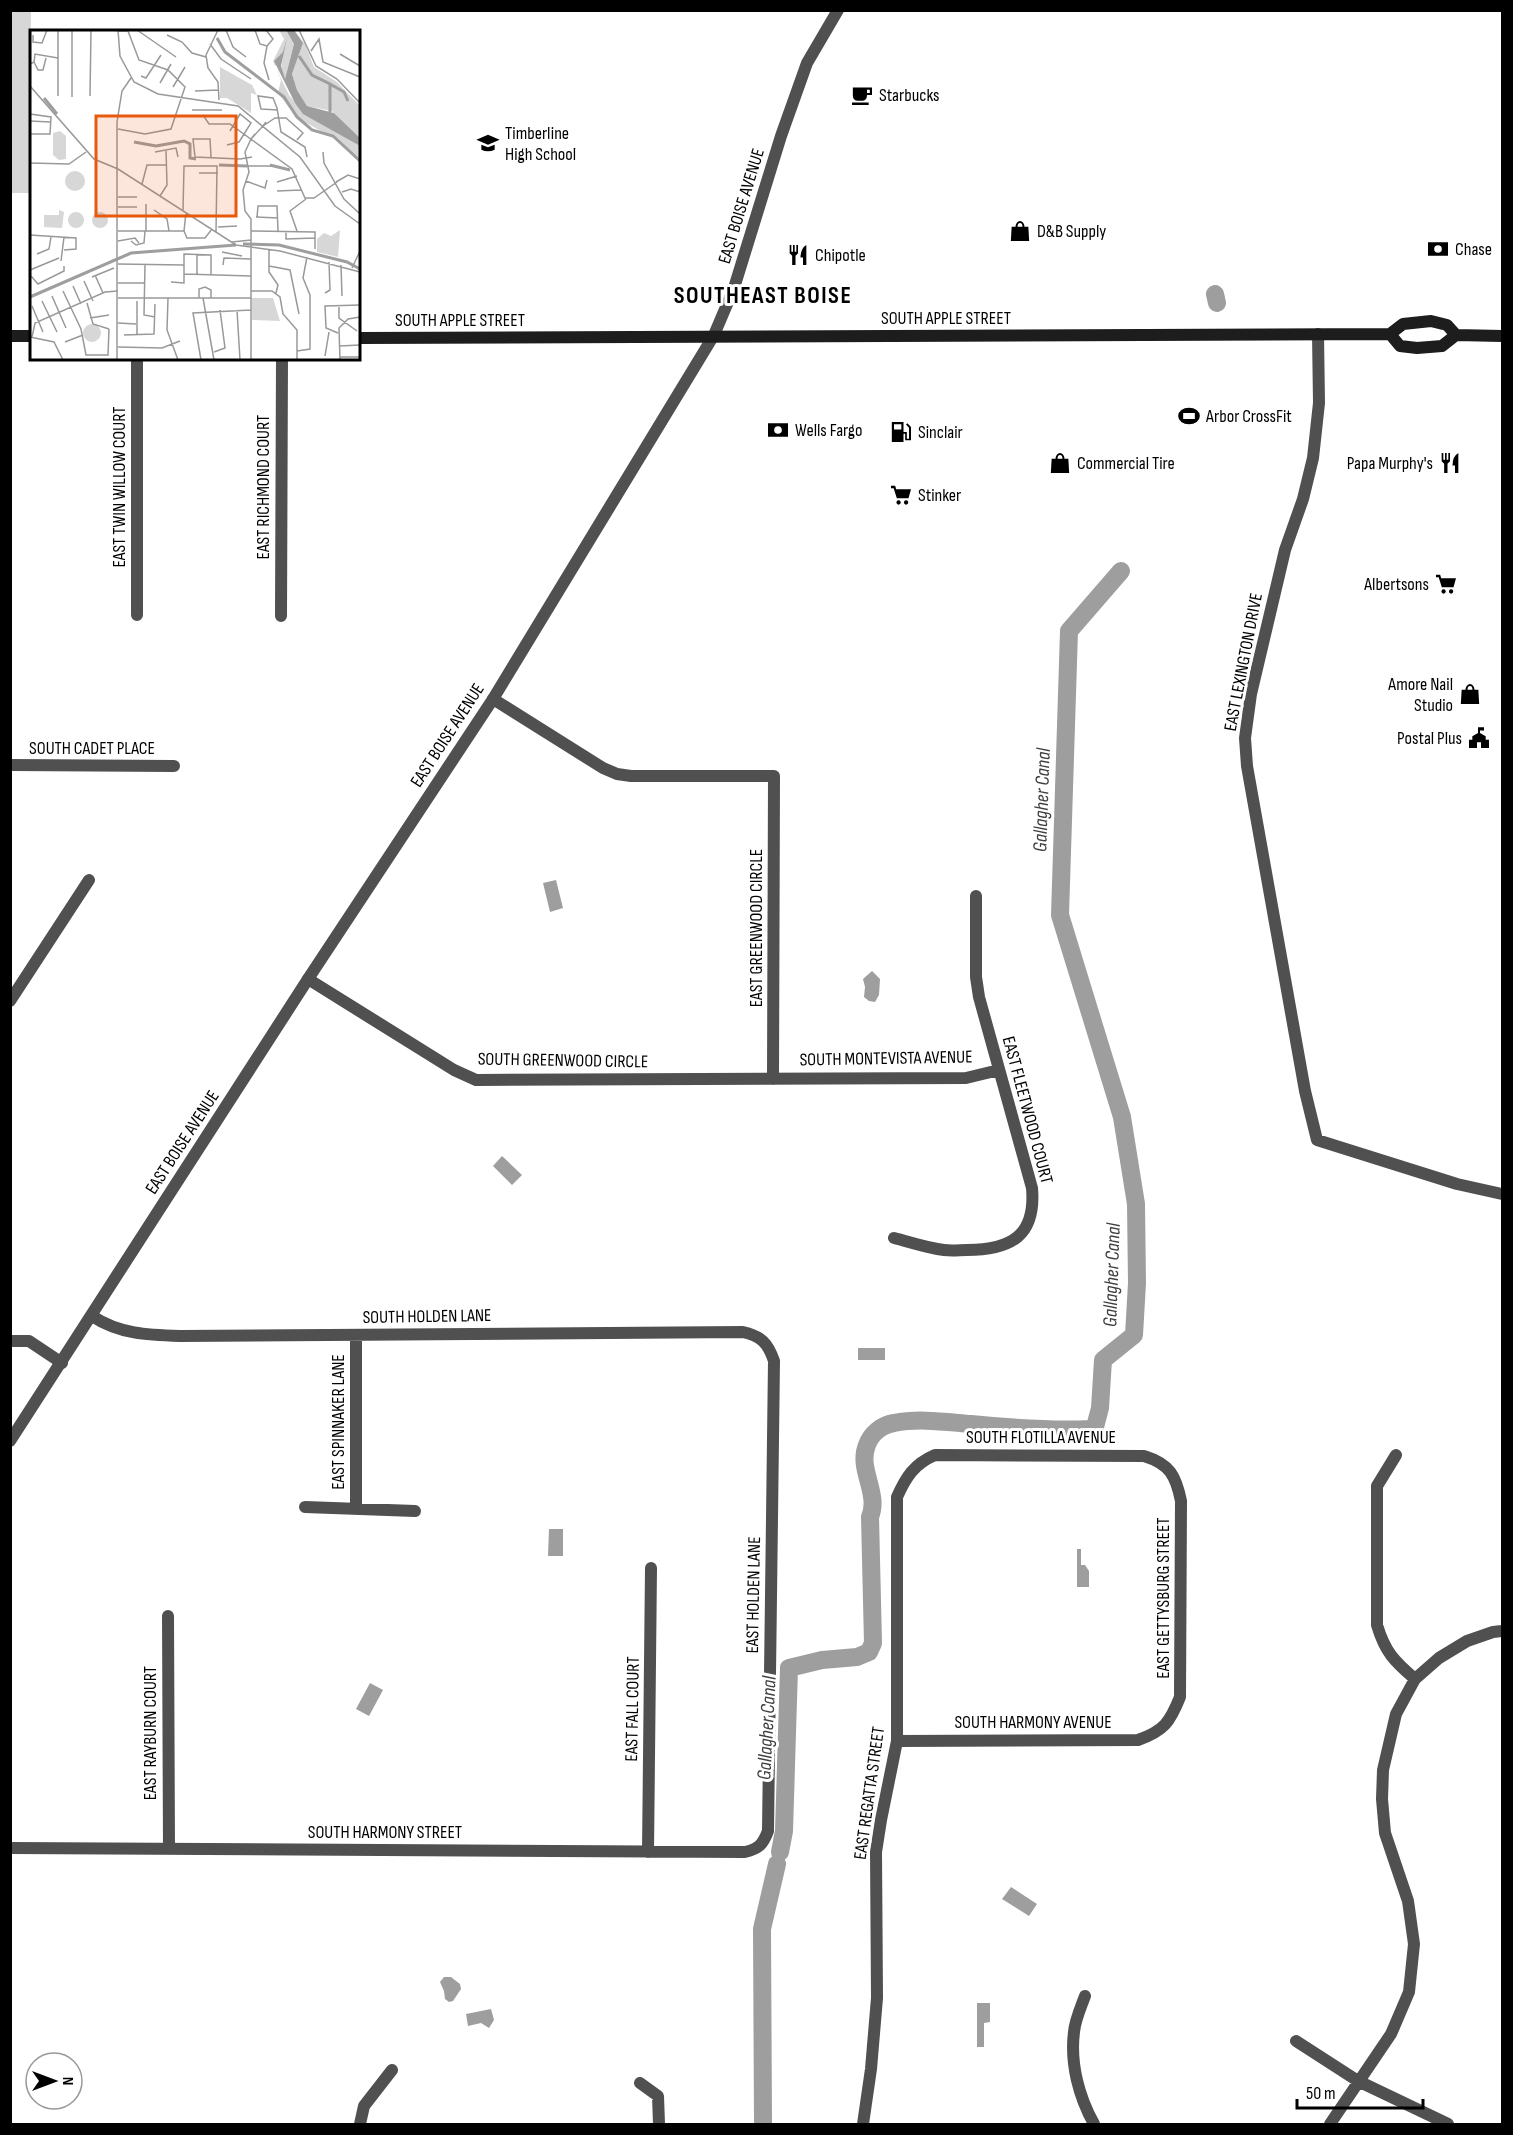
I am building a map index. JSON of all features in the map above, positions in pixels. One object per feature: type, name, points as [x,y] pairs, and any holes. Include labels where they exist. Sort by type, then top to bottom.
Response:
[{"type":"main road","name":"SOUTH APPLE STREET","points":[[360,338],[1390,334],[1403,324],[1431,321],[1447,325],[1456,335]]},
{"type":"main road","name":"SOUTH APPLE STREET","points":[[1390,334],[1400,346],[1417,348],[1442,346],[1456,335],[1503,336]]},
{"type":"main road","points":[[10,336],[30,336]]},
{"type":"street","name":"EAST BOISE AVENUE","points":[[10,1441],[308,979],[493,699],[714,336],[734,288],[781,136],[807,63],[838,10]]},
{"type":"street","name":"EAST LEXINGTON DRIVE","points":[[1318,334],[1319,403],[1313,458],[1303,499],[1285,550],[1251,694],[1245,738],[1247,766],[1300,1067],[1317,1140],[1457,1184],[1503,1194]]},
{"type":"street","name":"EAST TWIN WILLOW COURT","points":[[137,360],[137,615]]},
{"type":"street","name":"EAST RICHMOND COURT","points":[[281,616],[282,360]]},
{"type":"street","name":"EAST GREENWOOD CIRCLE","points":[[493,699],[603,768],[617,774],[774,777],[773,1079]]},
{"type":"street","name":"SOUTH CADET PLACE","points":[[10,765],[174,766]]},
{"type":"street","points":[[10,1001],[89,880]]},
{"type":"street","name":"EAST FLEETWOOD COURT","points":[[894,1238],[945,1250],[986,1250],[1006,1246],[1020,1234],[1031,1219],[1032,1188],[979,997],[976,977],[976,897]]},
{"type":"street","name":"SOUTH GREENWOOD CIRCLE","points":[[308,979],[454,1070],[476,1080],[773,1079]]},
{"type":"street","name":"SOUTH MONTEVISTA AVENUE","points":[[773,1079],[966,1078],[999,1070]]},
{"type":"street","name":"SOUTH HOLDEN LANE","points":[[92,1316],[106,1326],[136,1334],[180,1336],[743,1332],[755,1334],[764,1340]]},
{"type":"street","name":"EAST SPINNAKER LANE","points":[[356,1335],[356,1509]]},
{"type":"street","name":"EAST HOLDEN LANE","points":[[758,1849],[764,1842],[768,1831],[774,1361],[764,1340]]},
{"type":"street","points":[[10,1341],[29,1341],[62,1363]]},
{"type":"street","name":"SOUTH FLOTILLA AVENUE","points":[[912,1469],[935,1455],[1144,1456],[1158,1460],[1170,1470]]},
{"type":"street","points":[[1396,1455],[1377,1486],[1377,1625],[1382,1644],[1392,1660],[1414,1679]]},
{"type":"street","name":"EAST REGATTA STREET","points":[[863,2124],[871,2069],[877,1998],[876,1852],[897,1741],[897,1497],[912,1469]]},
{"type":"street","name":"EAST GETTYSBURG STREET","points":[[1166,1725],[1180,1697],[1181,1502],[1178,1485],[1170,1470]]},
{"type":"street","name":"EAST SPINNAKER LANE","points":[[305,1507],[415,1511]]},
{"type":"street","name":"EAST FALL COURT","points":[[648,1852],[651,1568]]},
{"type":"street","name":"EAST RAYBURN COURT","points":[[168,1616],[169,1849]]},
{"type":"street","points":[[1330,2124],[1390,2034],[1409,1992],[1414,1944],[1408,1901],[1385,1833],[1383,1770],[1396,1714],[1414,1679],[1439,1658],[1467,1641],[1493,1632],[1503,1632]]},
{"type":"street","name":"SOUTH HARMONY AVENUE","points":[[897,1741],[1138,1740],[1153,1735],[1166,1725]]},
{"type":"street","name":"SOUTH HARMONY STREET","points":[[10,1848],[648,1852],[746,1852],[758,1849]]},
{"type":"street","points":[[1085,1996],[1074,2031],[1074,2054],[1081,2098],[1094,2124]]},
{"type":"street","points":[[1296,2041],[1359,2081],[1448,2124]]},
{"type":"street","points":[[360,2124],[364,2106],[392,2070]]},
{"type":"street","points":[[640,2082],[658,2096],[659,2124]]},
{"type":"shaded area","points":[[11,10],[31,11],[29,193],[11,193]]},
{"type":"shaded area","points":[[556,880],[563,908],[550,912],[543,883]]},
{"type":"shaded area","points":[[872,971],[880,979],[879,995],[875,1002],[864,997],[863,979]]},
{"type":"shaded area","points":[[502,1156],[522,1175],[512,1185],[493,1166]]},
{"type":"shaded area","points":[[858,1348],[885,1348],[885,1360],[858,1360]]},
{"type":"shaded area","points":[[549,1529],[563,1529],[563,1556],[548,1556]]},
{"type":"shaded area","points":[[1077,1549],[1081,1549],[1081,1565],[1085,1565],[1089,1571],[1089,1587],[1077,1587]]},
{"type":"shaded area","points":[[370,1683],[383,1690],[369,1716],[356,1709]]},
{"type":"shaded area","points":[[1011,1887],[1037,1904],[1029,1916],[1002,1899]]},
{"type":"shaded area","points":[[444,1977],[451,1977],[460,1984],[461,1989],[453,2001],[449,2002],[445,1999],[440,1982]]},
{"type":"shaded area","points":[[977,2003],[990,2003],[990,2022],[984,2023],[984,2047],[977,2047]]},
{"type":"shaded area","points":[[491,2009],[494,2020],[489,2028],[481,2023],[468,2026],[466,2014]]},
{"type":"waterway","name":"Gallagher Canal","points":[[1215,294],[1217,303]]},
{"type":"waterway","name":"Gallagher Canal","points":[[780,1852],[784,1831],[789,1668],[822,1660],[857,1657],[869,1652],[873,1643],[870,1517],[872,1499],[865,1463],[867,1445],[871,1437],[885,1426],[913,1421],[942,1421],[1031,1429],[1091,1429],[1095,1427],[1100,1408],[1103,1360],[1134,1335],[1137,1283],[1136,1204],[1122,1117],[1060,915],[1069,631],[1121,571]]},
{"type":"waterway","name":"Gallagher Canal","points":[[763,2124],[762,1929],[777,1864]]},
{"type":"place","name":"Starbucks","points":[[862,95]]},
{"type":"place","name":"Timberline High School","points":[[488,143]]},
{"type":"place","name":"D&B Supply","points":[[1020,231]]},
{"type":"place","name":"Chase","points":[[1438,249]]},
{"type":"place","name":"Chipotle","points":[[798,255]]},
{"type":"place","name":"Arbor CrossFit","points":[[1189,416]]},
{"type":"place","name":"Wells Fargo","points":[[778,430]]},
{"type":"place","name":"Sinclair","points":[[901,432]]},
{"type":"place","name":"Commercial Tire","points":[[1060,463]]},
{"type":"place","name":"Papa Murphy's","points":[[1450,463]]},
{"type":"place","name":"Stinker","points":[[901,495]]},
{"type":"place","name":"Albertsons","points":[[1446,584]]},
{"type":"place","name":"Amore Nail Studio","points":[[1470,694]]},
{"type":"place","name":"Postal Plus","points":[[1479,738]]},
{"type":"district","name":"SOUTHEAST BOISE","points":[[763,295]]}]
